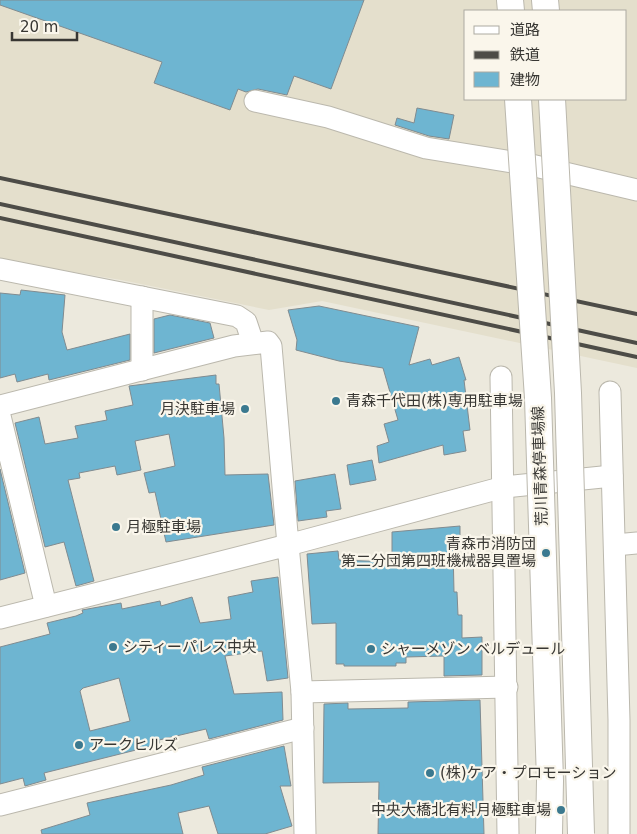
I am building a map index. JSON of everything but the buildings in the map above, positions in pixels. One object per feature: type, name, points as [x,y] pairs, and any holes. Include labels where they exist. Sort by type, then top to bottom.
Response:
[{"type":"main road","name":"荒川青森停車場線","points":[[518,100],[538,398],[550,781],[549,834]]},
{"type":"main road","name":"荒川青森停車場線","points":[[552,100],[568,393],[581,834]]},
{"type":"street","points":[[255,101],[328,117],[426,148],[531,165],[637,190]]},
{"type":"street","points":[[0,268],[237,316],[246,322],[253,343]]},
{"type":"street","points":[[142,297],[142,370]]},
{"type":"street","points":[[0,406],[253,343],[268,342],[271,346],[302,692],[306,834]]},
{"type":"street","points":[[501,377],[508,834]]},
{"type":"street","points":[[610,392],[612,476],[628,718],[619,834]]},
{"type":"street","points":[[0,416],[46,606]]},
{"type":"street","points":[[0,618],[288,545],[504,487],[612,476]]},
{"type":"street","points":[[616,545],[637,543]]},
{"type":"street","points":[[302,692],[507,687]]},
{"type":"street","points":[[0,805],[303,728]]},
{"type":"shaded area","points":[[0,0],[637,0],[637,368],[322,301],[269,310],[121,280],[0,260]]},
{"type":"railway","points":[[0,178],[637,314]]},
{"type":"railway","points":[[0,204],[637,343]]},
{"type":"railway","points":[[0,218],[637,357]]},
{"type":"place","name":"青森千代田(株)専用駐車場","points":[[336,401]]},
{"type":"place","name":"月決駐車場","points":[[245,409]]},
{"type":"place","name":"月極駐車場","points":[[116,527]]},
{"type":"place","name":"青森市消防団 第二分団第四班機械器具置場","points":[[546,553]]},
{"type":"place","name":"シティーパレス中央","points":[[113,647]]},
{"type":"place","name":"シャーメゾン ベルデュール","points":[[371,649]]},
{"type":"place","name":"アークヒルズ","points":[[79,745]]},
{"type":"place","name":"(株)ケア・プロモーション","points":[[430,773]]},
{"type":"place","name":"中央大橋北有料月極駐車場","points":[[561,810]]}]
